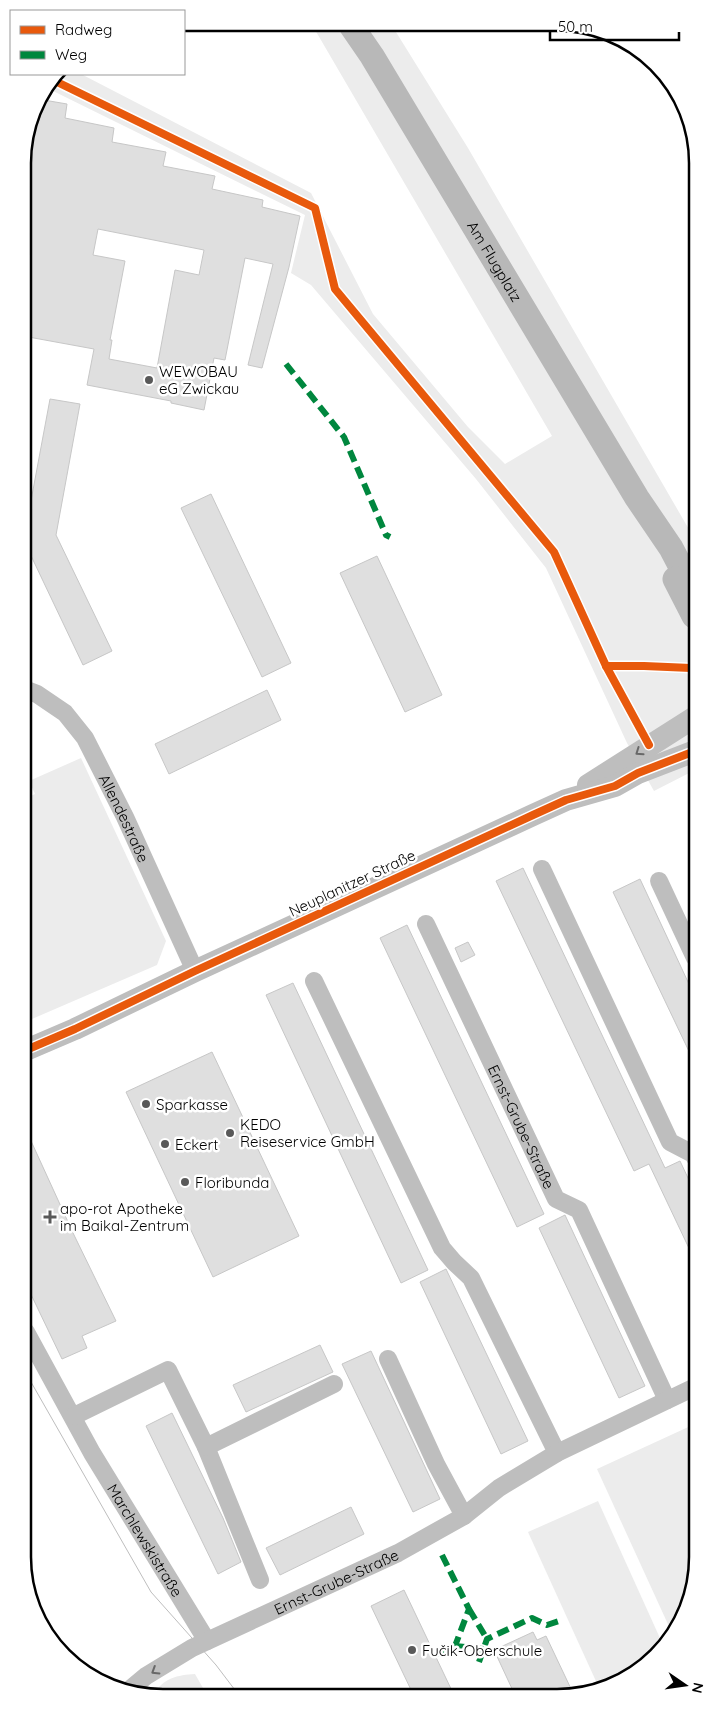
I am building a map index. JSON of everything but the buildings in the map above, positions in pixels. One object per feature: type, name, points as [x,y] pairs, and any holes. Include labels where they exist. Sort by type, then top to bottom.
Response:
[{"type":"main road","name":"Am Flugplatz","points":[[355,31],[377,65],[637,498],[671,548],[689,582]]},
{"type":"main road","name":"Am Flugplatz","points":[[637,498],[655,542],[689,606]]},
{"type":"street","name":"Allendestraße","points":[[32,692],[65,713],[85,738],[125,817],[195,971]]},
{"type":"street","name":"Neuplanitzer Straße","points":[[31,1048],[566,800],[689,721]]},
{"type":"street","name":"Neuplanitzer Straße","points":[[566,800],[614,786],[689,742]]},
{"type":"street","name":"Neuplanitzer Straße","points":[[638,773],[689,753]]},
{"type":"street","points":[[542,869],[670,1142],[688,1151]]},
{"type":"street","points":[[659,881],[688,944]]},
{"type":"street","name":"Ernst-Grube-Straße","points":[[426,924],[556,1199],[579,1210],[667,1400]]},
{"type":"street","points":[[314,981],[442,1248],[472,1278],[557,1453]]},
{"type":"street","name":"Marchlewskistraße","points":[[31,1341],[97,1461],[207,1641]]},
{"type":"street","points":[[388,1359],[436,1464],[464,1516]]},
{"type":"street","points":[[74,1416],[168,1370],[206,1446],[260,1580]]},
{"type":"street","points":[[206,1446],[334,1384]]},
{"type":"street","name":"Ernst-Grube-Straße","points":[[207,1641],[398,1553],[464,1516],[499,1488],[557,1453],[688,1390]]},
{"type":"street","points":[[135,1685],[146,1676],[207,1641]]},
{"type":"shaded area","points":[[316,31],[395,31],[468,148],[689,529],[689,773],[654,791],[627,743],[546,568],[476,479],[311,285],[291,273],[305,215],[53,91],[58,83],[65,75],[83,75],[311,193],[373,314],[468,427],[505,464],[552,436]]},
{"type":"shaded area","points":[[81,758],[166,941],[157,965],[31,1019],[32,796],[35,794],[32,787],[32,780]]},
{"type":"shaded area","points":[[688,1427],[688,1574],[679,1608],[669,1626],[597,1469]]},
{"type":"shaded area","points":[[598,1501],[660,1639],[630,1667],[608,1679],[597,1682],[528,1532]]},
{"type":"shaded area","points":[[195,1674],[204,1689],[158,1688],[166,1681],[183,1675]]},
{"type":"tram line","points":[[31,1382],[151,1592],[216,1665],[234,1689]]},
{"type":"marked path","points":[[286,364],[344,437],[386,535],[390,537]]},
{"type":"marked path","points":[[442,1555],[469,1609],[455,1646]]},
{"type":"marked path","points":[[469,1609],[487,1639]]},
{"type":"marked path","points":[[479,1662],[487,1639],[532,1618],[547,1625],[559,1621]]},
{"type":"marked path","points":[[437,1654],[455,1646],[484,1649]]},
{"type":"cycle path","points":[[58,83],[315,208],[335,289],[554,552],[606,666],[649,745]]},
{"type":"cycle path","points":[[606,666],[689,668]]},
{"type":"cycle path","points":[[31,1048],[566,800],[615,786],[638,773],[689,753]]},
{"type":"place","name":"WEWOBAU eG Zwickau","points":[[149,380]]},
{"type":"place","name":"Sparkasse","points":[[146,1104]]},
{"type":"place","name":"KEDO Reiseservice GmbH","points":[[230,1133]]},
{"type":"place","name":"Eckert","points":[[165,1144]]},
{"type":"place","name":"Floribunda","points":[[185,1182]]},
{"type":"place","name":"apo-rot Apotheke im Baikal-Zentrum","points":[[50,1217]]},
{"type":"place","name":"Fučik-Oberschule","points":[[412,1650]]}]
